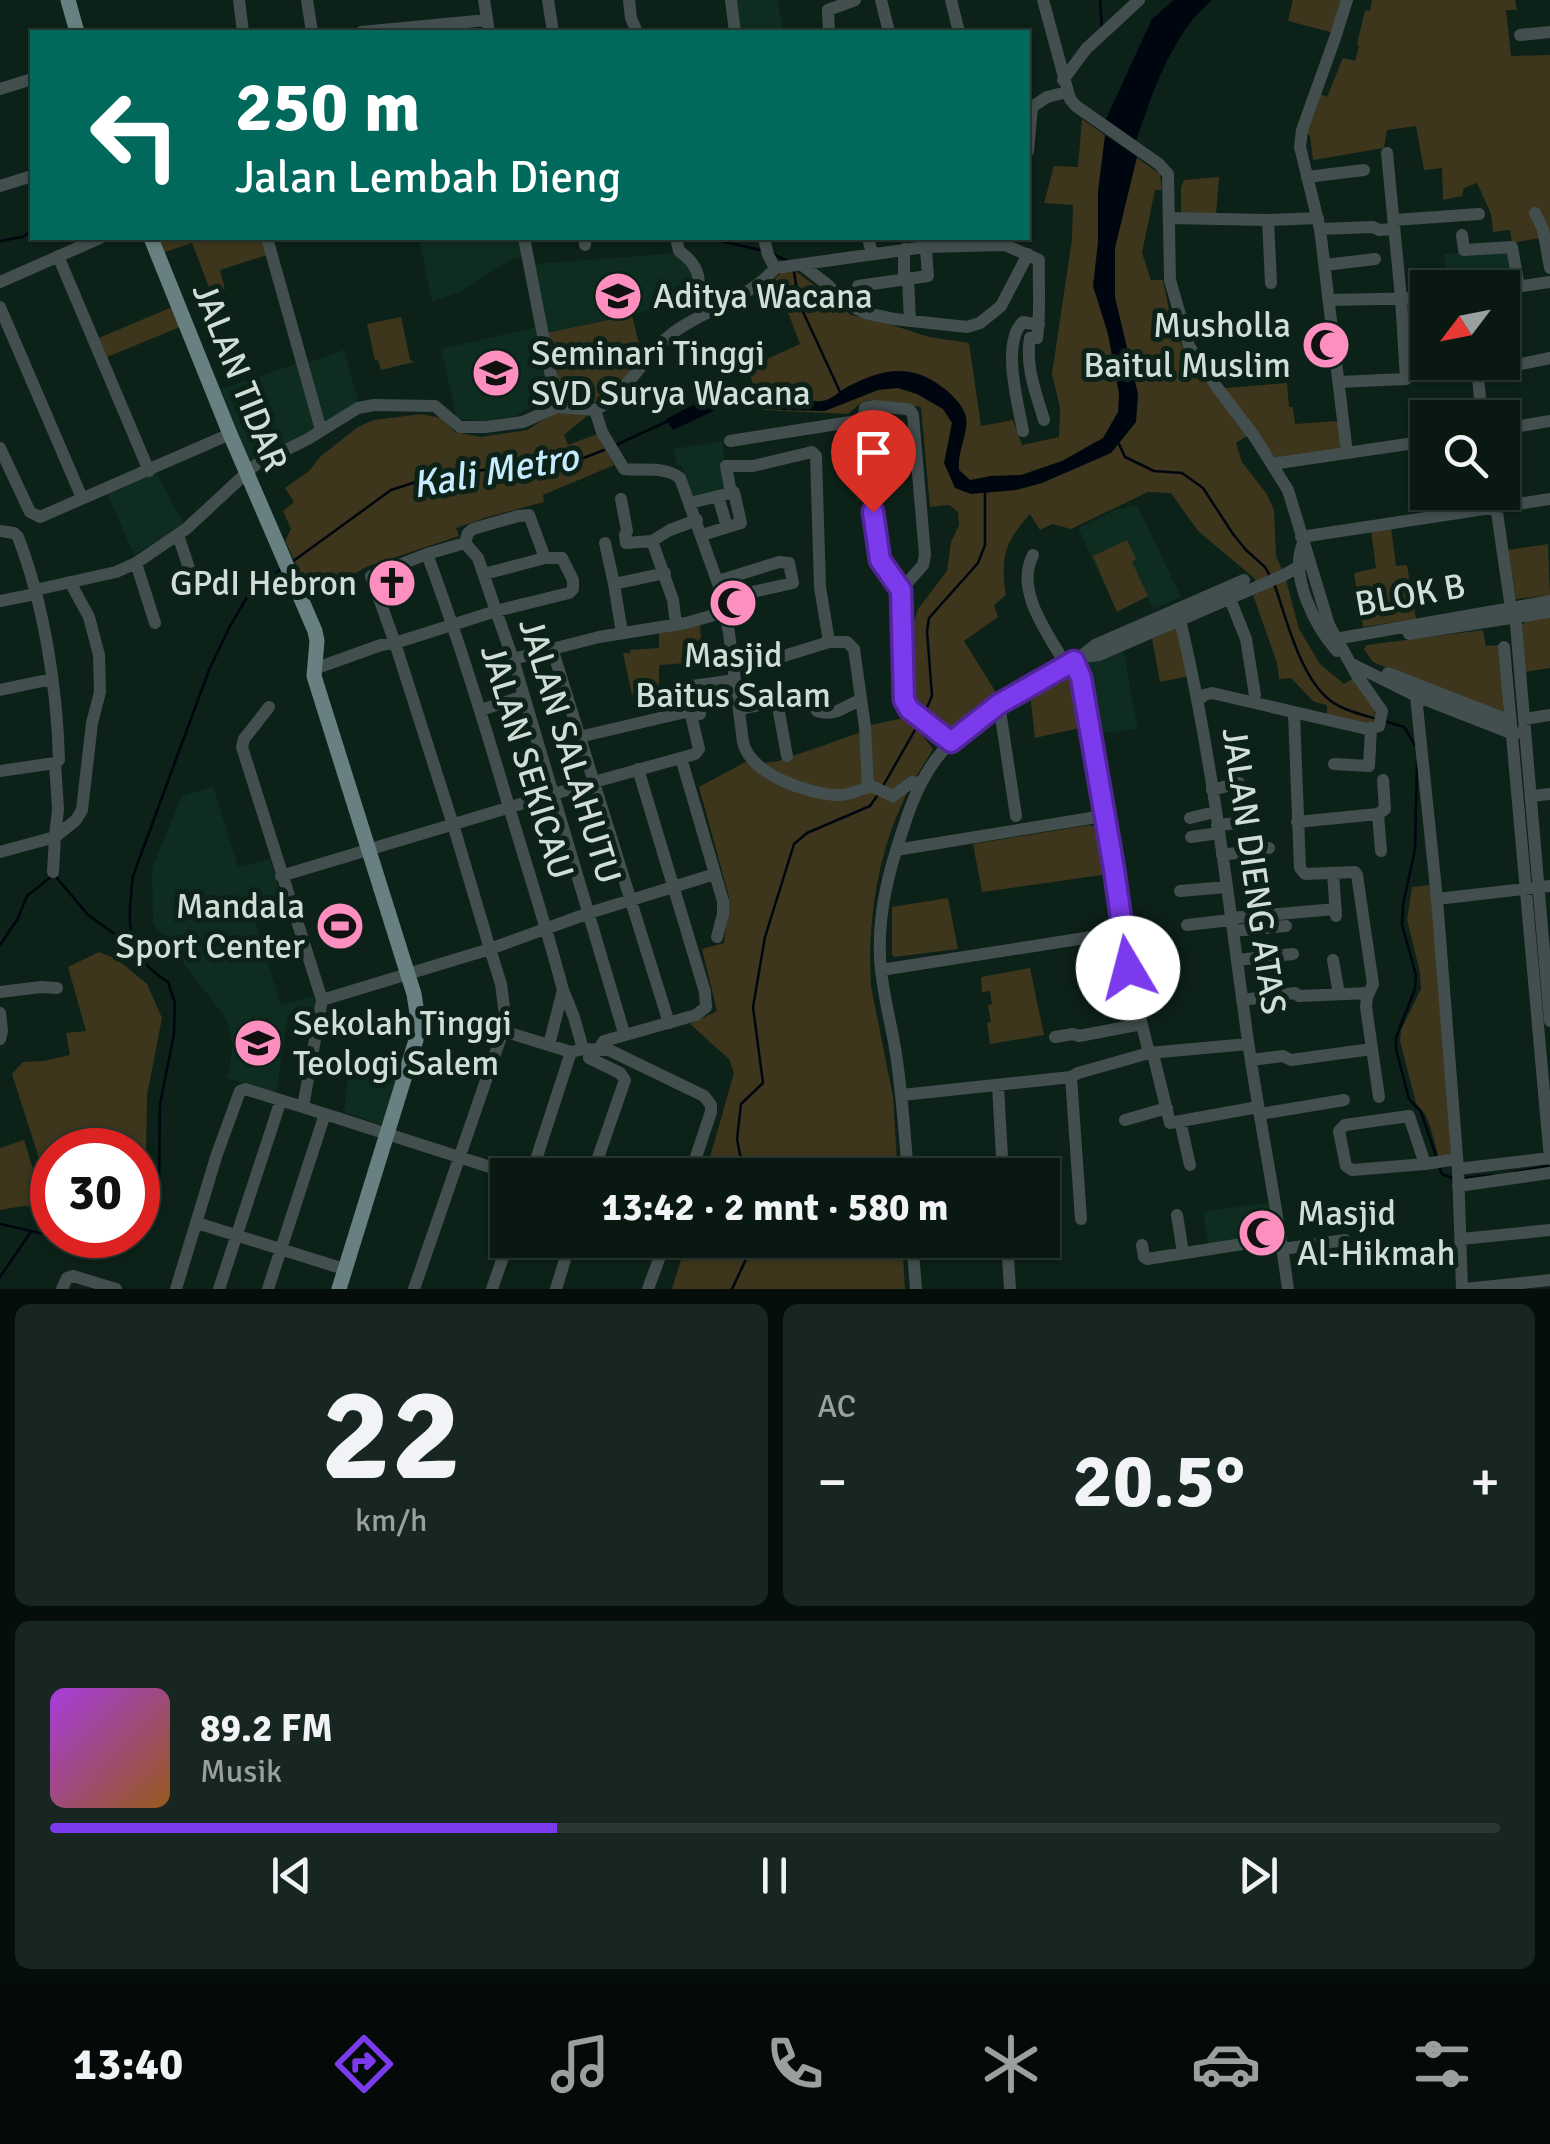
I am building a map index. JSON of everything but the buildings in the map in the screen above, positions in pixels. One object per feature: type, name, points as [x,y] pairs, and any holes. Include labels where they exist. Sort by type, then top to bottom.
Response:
[{"type":"main road","points":[[68,0],[76,30]]},
{"type":"main road","name":"JALAN TIDAR","points":[[153,240],[230,434],[313,626],[318,641],[314,669]]},
{"type":"main road","points":[[314,669],[409,972],[418,1020],[416,1040],[339,1289]]},
{"type":"street","points":[[239,0],[244,30]]},
{"type":"street","points":[[306,0],[312,30]]},
{"type":"street","points":[[403,30],[488,26],[484,0]]},
{"type":"street","points":[[548,0],[553,30]]},
{"type":"street","points":[[629,0],[636,30]]},
{"type":"street","points":[[731,0],[735,30]]},
{"type":"street","points":[[830,30],[828,10],[856,0]]},
{"type":"street","points":[[880,0],[888,30]]},
{"type":"street","points":[[951,0],[958,30]]},
{"type":"street","points":[[1042,0],[1065,86],[1076,106],[1159,164],[1169,176],[1170,280],[1189,346],[1272,464],[1292,500],[1302,540],[1297,568],[1338,648],[1380,706],[1370,766]]},
{"type":"street","points":[[1030,128],[1032,106],[1065,86],[1086,49],[1139,0]]},
{"type":"street","points":[[1346,0],[1302,130],[1300,147],[1319,224],[1347,453]]},
{"type":"street","points":[[1520,36],[1550,32]]},
{"type":"street","points":[[0,90],[30,80]]},
{"type":"street","points":[[1339,382],[1406,379],[1387,154]]},
{"type":"street","points":[[1306,177],[1364,170]]},
{"type":"street","points":[[0,186],[30,177]]},
{"type":"street","points":[[1535,212],[1548,242],[1550,268]]},
{"type":"street","points":[[1170,218],[1373,226],[1379,230],[1478,214]]},
{"type":"street","points":[[1268,220],[1271,283]]},
{"type":"street","points":[[1462,235],[1464,250],[1512,246],[1516,270]]},
{"type":"street","points":[[0,282],[95,240]]},
{"type":"street","points":[[268,240],[320,430]]},
{"type":"street","points":[[524,240],[557,407]]},
{"type":"street","points":[[869,240],[872,253]]},
{"type":"street","points":[[779,257],[872,253],[925,242],[1007,241],[1039,260],[1039,325],[1037,338],[1030,338],[1028,351],[1044,420]]},
{"type":"street","points":[[858,286],[928,276],[925,242]]},
{"type":"street","points":[[678,244],[700,278],[700,316]]},
{"type":"street","points":[[904,249],[910,321]]},
{"type":"street","points":[[779,257],[828,284],[843,302],[874,316],[966,327],[980,323],[1001,306],[1028,254]]},
{"type":"street","points":[[58,256],[149,470]]},
{"type":"street","points":[[0,601],[116,572],[136,563],[178,535],[246,472],[366,406],[435,406],[460,427],[523,422],[557,407],[595,410],[616,395],[666,338],[769,276],[779,257]]},
{"type":"street","points":[[1325,265],[1375,260]]},
{"type":"street","points":[[1520,287],[1550,282]]},
{"type":"street","points":[[1329,300],[1410,298]]},
{"type":"street","points":[[0,307],[82,498]]},
{"type":"street","points":[[1023,431],[1013,375],[1014,334],[1023,322],[1039,325]]},
{"type":"street","points":[[1480,400],[1478,378],[1482,372],[1550,358]]},
{"type":"street","points":[[901,590],[923,566],[925,555],[914,415],[906,409],[874,406],[865,408],[863,420],[880,560],[901,590],[903,696],[914,713],[951,742]]},
{"type":"street","points":[[595,410],[602,432],[626,470],[656,469],[680,478],[718,581],[745,751],[750,758],[781,779],[807,790],[843,795],[867,788],[893,796],[912,782],[921,784]]},
{"type":"street","points":[[730,440],[863,420]]},
{"type":"street","points":[[1520,426],[1550,421]]},
{"type":"street","points":[[0,448],[30,512],[40,517],[230,434]]},
{"type":"street","points":[[1272,464],[1410,444]]},
{"type":"street","points":[[724,495],[726,466],[753,466],[814,453],[820,587],[828,642]]},
{"type":"street","points":[[690,503],[734,492],[741,523],[702,535]]},
{"type":"street","points":[[621,499],[626,542],[653,540],[697,520]]},
{"type":"street","points":[[1520,500],[1550,499]]},
{"type":"street","points":[[1302,540],[1447,510]]},
{"type":"street","points":[[1427,1164],[1408,1116],[1345,1125],[1340,1130],[1346,1166],[1352,1170],[1550,1159],[1539,888],[1518,727],[1513,612],[1497,510]]},
{"type":"street","points":[[484,574],[545,558],[562,558],[573,580],[571,592],[496,612],[478,558],[465,543],[466,535],[471,530],[527,514],[545,558]]},
{"type":"street","points":[[0,530],[18,537],[35,592],[52,679],[59,760],[0,772]]},
{"type":"street","points":[[178,535],[196,590]]},
{"type":"street","points":[[653,540],[673,601],[676,624]]},
{"type":"street","points":[[414,1289],[503,1031],[504,1015],[501,984],[453,825],[371,576],[465,543]]},
{"type":"street","points":[[605,543],[622,633]]},
{"type":"street","name":"JALAN SEKICAU","points":[[427,554],[481,710],[563,990],[586,1049]]},
{"type":"street","points":[[1033,555],[1027,578],[1030,594],[1081,678],[1128,968],[1170,1123],[1344,1100]]},
{"type":"street","points":[[718,581],[779,562],[789,563],[793,583],[739,595]]},
{"type":"street","points":[[136,563],[156,623]]},
{"type":"street","points":[[907,1158],[902,1095],[880,942],[888,875],[909,810],[938,756],[999,704],[1074,661],[1297,568]]},
{"type":"street","points":[[614,584],[665,574]]},
{"type":"street","points":[[1144,630],[1180,620],[1244,580]]},
{"type":"street","points":[[0,852],[55,837],[82,810],[92,724],[100,692],[98,645],[88,615],[70,582]]},
{"type":"street","points":[[1230,599],[1246,639],[1255,695]]},
{"type":"street","points":[[1338,648],[1550,601]]},
{"type":"street","points":[[513,659],[676,624],[723,602]]},
{"type":"street","name":"JALAN SALAHUTU","points":[[314,669],[496,612],[624,1034]]},
{"type":"street","points":[[1513,612],[1550,612]]},
{"type":"street","points":[[1180,620],[1199,700]]},
{"type":"street","points":[[686,687],[828,642],[845,642],[852,647],[861,700],[867,788]]},
{"type":"street","points":[[1504,646],[1532,796],[1550,1021]]},
{"type":"street","points":[[552,648],[668,1023]]},
{"type":"street","points":[[1338,648],[1417,690],[1518,727],[1550,714]]},
{"type":"street","points":[[0,690],[52,679]]},
{"type":"street","points":[[1417,690],[1464,1289],[1550,1280]]},
{"type":"street","name":"JALAN DIENG ATAS","points":[[1288,1289],[1199,700],[1212,694],[1294,714],[1377,723]]},
{"type":"street","points":[[481,710],[524,696]]},
{"type":"street","points":[[700,714],[706,704],[786,700],[798,704],[811,702],[817,712],[833,714],[861,700]]},
{"type":"street","points":[[777,702],[786,756]]},
{"type":"street","points":[[999,704],[1016,816]]},
{"type":"street","points":[[269,707],[242,743],[322,1000],[303,1108]]},
{"type":"street","points":[[281,876],[695,754],[699,749],[690,711],[580,737]]},
{"type":"street","points":[[1294,714],[1302,872],[1358,875],[1373,984],[1366,1008],[1379,1097]]},
{"type":"street","points":[[681,758],[723,901],[724,914],[717,937]]},
{"type":"street","points":[[53,872],[58,808],[54,763]]},
{"type":"street","points":[[1297,822],[1378,814],[1385,809],[1384,774],[1370,766],[1334,764]]},
{"type":"street","points":[[538,1158],[586,1049],[624,1034],[696,1015],[702,1012],[706,1001],[638,769]]},
{"type":"street","points":[[1212,790],[1240,784]]},
{"type":"street","points":[[1532,796],[1550,794]]},
{"type":"street","points":[[1378,814],[1381,850]]},
{"type":"street","points":[[896,850],[1104,816]]},
{"type":"street","points":[[1190,818],[1217,824],[1250,822]]},
{"type":"street","points":[[1191,838],[1217,824]]},
{"type":"street","points":[[1222,855],[1269,848]]},
{"type":"street","points":[[1187,925],[1336,913],[1332,873]]},
{"type":"street","points":[[322,1000],[716,874]]},
{"type":"street","points":[[1180,891],[1227,887]]},
{"type":"street","points":[[1436,899],[1539,888]]},
{"type":"street","points":[[1232,923],[1286,926]]},
{"type":"street","points":[[882,970],[1123,932]]},
{"type":"street","points":[[1237,960],[1293,954]]},
{"type":"street","points":[[1333,960],[1339,994]]},
{"type":"street","points":[[0,992],[57,988]]},
{"type":"street","points":[[549,1044],[563,990]]},
{"type":"street","points":[[1242,1000],[1295,993],[1369,993]]},
{"type":"street","points":[[0,1013],[0,1038]]},
{"type":"street","points":[[1055,1037],[1142,1024]]},
{"type":"street","points":[[503,1031],[549,1044],[616,1052],[704,1096],[711,1112],[696,1158]]},
{"type":"street","points":[[902,1095],[1071,1077],[1148,1052],[1248,1044]]},
{"type":"street","points":[[586,1049],[589,1058],[620,1073],[625,1080],[598,1158]]},
{"type":"street","points":[[1251,1060],[1283,1056],[1291,1060],[1372,1050]]},
{"type":"street","points":[[1071,1077],[1081,1219]]},
{"type":"street","points":[[998,1086],[1002,1158]]},
{"type":"street","points":[[176,1289],[238,1093],[246,1089],[490,1166]]},
{"type":"street","points":[[219,1289],[281,1100]]},
{"type":"street","points":[[1125,1120],[1167,1108]]},
{"type":"street","points":[[268,1289],[326,1114]]},
{"type":"street","points":[[1180,1121],[1190,1165]]},
{"type":"street","points":[[1458,1186],[1550,1173]]},
{"type":"street","points":[[1176,1215],[1183,1253]]},
{"type":"street","points":[[196,1224],[344,1269]]},
{"type":"street","points":[[1461,1240],[1550,1230]]},
{"type":"street","points":[[1142,1245],[1146,1258],[1345,1240]]},
{"type":"street","points":[[492,1289],[503,1258]]},
{"type":"street","points":[[556,1289],[565,1258]]},
{"type":"street","points":[[648,1289],[659,1258]]},
{"type":"street","points":[[913,1258],[916,1289]]},
{"type":"street","points":[[1008,1258],[1010,1289]]},
{"type":"street","points":[[62,1289],[67,1278],[73,1276],[116,1289]]},
{"type":"shaded area","points":[[737,0],[777,0],[784,30],[741,30]]},
{"type":"shaded area","points":[[1174,0],[1212,0],[1174,47],[1136,141],[1106,119],[1152,19]]},
{"type":"shaded area","points":[[1293,0],[1344,0],[1334,33],[1288,21]]},
{"type":"shaded area","points":[[1372,0],[1515,0],[1517,10],[1506,10],[1511,56],[1550,55],[1550,233],[1512,243],[1510,230],[1493,232],[1491,214],[1477,183],[1464,188],[1462,196],[1443,200],[1442,168],[1424,170],[1416,126],[1387,130],[1384,148],[1313,160],[1310,136],[1306,133],[1321,94],[1327,97],[1343,58],[1355,61],[1365,10],[1370,11]]},
{"type":"shaded area","points":[[1082,119],[1160,174],[1162,190],[1155,190],[1142,253],[1151,280],[1163,280],[1170,315],[1186,356],[1247,436],[1236,443],[1242,462],[1274,510],[1276,556],[1299,629],[1320,664],[1344,684],[1354,678],[1368,694],[1374,711],[1372,725],[1327,714],[1327,705],[1314,702],[1291,678],[1279,679],[1253,595],[1260,592],[1254,578],[1198,531],[1171,493],[1148,492],[1071,529],[1052,524],[1040,530],[1030,514],[1006,551],[1006,595],[994,605],[998,617],[964,641],[997,694],[951,731],[916,702],[912,626],[918,609],[947,571],[951,542],[959,525],[958,512],[949,505],[930,507],[921,407],[870,400],[848,414],[763,410],[747,368],[800,344],[775,278],[786,269],[795,271],[851,315],[929,337],[969,343],[981,426],[1013,420],[1022,445],[1059,437],[1060,408],[1052,374],[1072,239],[1073,205],[1044,203],[1054,166],[1078,167]]},
{"type":"shaded area","points":[[1105,135],[1137,157],[1115,248],[1115,297],[1138,394],[1136,422],[1111,453],[1042,483],[971,494],[955,488],[944,463],[952,423],[943,409],[898,388],[878,390],[825,411],[781,410],[764,403],[728,404],[673,430],[666,419],[725,392],[755,388],[822,401],[861,380],[897,371],[930,379],[960,404],[966,423],[959,470],[970,480],[1021,475],[1062,461],[1103,438],[1118,412],[1119,394],[1108,334],[1093,286]]},
{"type":"shaded area","points":[[1219,177],[1216,215],[1181,214],[1184,180]]},
{"type":"shaded area","points":[[160,240],[263,240],[267,255],[220,270],[225,289],[212,295],[192,243],[165,252]]},
{"type":"shaded area","points":[[419,240],[519,240],[522,257],[510,260],[460,292],[432,302]]},
{"type":"shaded area","points":[[1511,249],[1515,270],[1446,270],[1444,254]]},
{"type":"shaded area","name":"Aditya Wacana","points":[[680,253],[691,265],[696,300],[546,333],[532,264]]},
{"type":"shaded area","points":[[172,307],[180,327],[107,357],[99,338]]},
{"type":"shaded area","points":[[632,315],[643,360],[602,401],[560,402],[546,333]]},
{"type":"shaded area","points":[[401,317],[410,359],[414,362],[381,370],[367,324]]},
{"type":"shaded area","name":"Seminari Tinggi SVD Surya Wacana","points":[[536,327],[551,397],[516,416],[481,421],[457,419],[441,349]]},
{"type":"shaded area","points":[[344,350],[359,404],[326,424],[307,363]]},
{"type":"shaded area","points":[[299,363],[316,427],[257,460],[249,459],[221,389]]},
{"type":"shaded area","points":[[1287,383],[1295,424],[1339,421],[1343,448],[1276,459],[1224,388]]},
{"type":"shaded area","points":[[561,412],[587,413],[564,435],[568,445],[597,434],[614,465],[543,495],[544,502],[456,528],[459,536],[366,567],[313,599],[285,541],[291,529],[283,511],[294,502],[285,488],[358,427],[374,420],[421,414],[441,418],[455,432],[481,437],[527,430]]},
{"type":"shaded area","points":[[722,441],[729,492],[692,501],[682,466],[676,464],[674,449]]},
{"type":"shaded area","points":[[156,472],[184,524],[134,555],[107,493]]},
{"type":"shaded area","points":[[1137,505],[1181,597],[1154,609],[1147,597],[1117,612],[1078,528],[1115,510]]},
{"type":"shaded area","points":[[1391,527],[1396,566],[1407,565],[1416,619],[1363,627],[1354,573],[1376,568],[1371,530]]},
{"type":"shaded area","points":[[1127,540],[1136,559],[1132,562],[1148,596],[1117,612],[1093,556]]},
{"type":"shaded area","points":[[1548,544],[1550,595],[1516,599],[1508,550]]},
{"type":"shaded area","points":[[1550,617],[1550,668],[1525,672],[1521,625]]},
{"type":"shaded area","points":[[700,622],[702,662],[659,665],[659,690],[632,695],[623,653],[659,648],[659,630]]},
{"type":"shaded area","points":[[1177,627],[1189,676],[1160,682],[1152,639]]},
{"type":"shaded area","points":[[1483,630],[1486,646],[1499,645],[1504,715],[1373,662],[1364,649],[1367,645]]},
{"type":"shaded area","points":[[1123,648],[1138,729],[1095,734],[1083,665]]},
{"type":"shaded area","points":[[1067,675],[1076,678],[1084,727],[1035,738],[1030,694]]},
{"type":"shaded area","points":[[908,717],[933,749],[909,789],[889,836],[873,910],[871,986],[893,1097],[897,1158],[710,1158],[734,1073],[729,1059],[690,1024],[717,1011],[702,949],[724,943],[729,897],[699,787],[749,760],[772,778],[798,790],[826,796],[855,796],[856,788],[818,789],[760,763],[779,761],[867,730],[867,726]]},
{"type":"shaded area","points":[[213,786],[238,867],[270,859],[284,905],[253,916],[281,1005],[313,996],[317,1007],[288,1015],[276,1093],[227,1078],[233,1046],[227,1020],[153,923],[152,868],[182,796]]},
{"type":"shaded area","points":[[1089,825],[1103,838],[1109,874],[982,892],[973,844]]},
{"type":"shaded area","points":[[1431,885],[1451,1154],[1439,1158],[1425,1114],[1416,1103],[1400,1041],[1401,1030],[1421,989],[1407,919],[1412,887]]},
{"type":"shaded area","points":[[948,898],[958,949],[894,957],[892,907]]},
{"type":"shaded area","points":[[99,952],[117,959],[147,984],[162,1018],[147,1095],[146,1128],[30,1130],[12,1074],[23,1062],[70,1055],[66,1033],[86,1031],[68,967]]},
{"type":"shaded area","points":[[1030,968],[1044,1035],[990,1044],[987,1023],[991,1022],[988,1005],[992,1004],[990,991],[982,992],[981,977]]},
{"type":"shaded area","points":[[350,1062],[398,1079],[383,1125],[344,1112]]},
{"type":"shaded area","points":[[24,1140],[30,1159],[30,1207],[0,1210],[0,1148]]},
{"type":"shaded area","points":[[1271,1202],[1276,1236],[1209,1246],[1203,1212]]},
{"type":"shaded area","points":[[681,1258],[903,1258],[905,1289],[672,1289]]},
{"type":"waterway","points":[[1100,0],[1102,28]]},
{"type":"waterway","points":[[0,241],[30,232]]},
{"type":"waterway","points":[[717,240],[760,250]]},
{"type":"waterway","points":[[773,254],[788,261]]},
{"type":"waterway","points":[[794,272],[799,303],[841,394]]},
{"type":"waterway","name":"Kali Metro","points":[[616,445],[668,421]]},
{"type":"waterway","points":[[1119,444],[1125,457],[1154,471],[1182,473],[1203,488],[1233,534],[1270,576]]},
{"type":"waterway","name":"Kali Metro","points":[[292,562],[391,490],[444,473],[561,467],[604,450]]},
{"type":"waterway","points":[[925,712],[932,696],[929,618],[978,563],[985,545],[985,492]]},
{"type":"waterway","name":"Kali Metro","points":[[160,1128],[175,1003],[168,982],[153,972],[136,949],[130,923],[133,876],[209,670],[229,628],[247,597],[281,569]]},
{"type":"waterway","points":[[1274,583],[1294,644],[1317,686],[1337,705],[1377,719]]},
{"type":"waterway","points":[[1384,721],[1404,727],[1415,745]]},
{"type":"waterway","points":[[883,786],[919,723]]},
{"type":"waterway","points":[[1417,763],[1415,849],[1402,925],[1416,975],[1415,989],[1396,1038],[1396,1049],[1409,1099],[1421,1112],[1437,1159]]},
{"type":"waterway","points":[[741,1158],[737,1139],[741,1104],[763,1083],[753,1007],[765,937],[794,844],[807,833],[870,806],[879,793]]},
{"type":"waterway","points":[[0,945],[27,896],[52,876]]},
{"type":"waterway","points":[[57,878],[88,915],[132,946]]},
{"type":"waterway","points":[[1439,1166],[1442,1174],[1455,1179]]},
{"type":"waterway","points":[[1515,1172],[1548,1166]]},
{"type":"waterway","points":[[1466,1178],[1492,1175]]},
{"type":"waterway","name":"Kali Metro","points":[[0,1224],[30,1231]]},
{"type":"waterway","points":[[0,1277],[30,1233]]},
{"type":"waterway","points":[[732,1289],[747,1258]]},
{"type":"place","name":"Aditya Wacana","points":[[618,296]]},
{"type":"place","name":"Musholla Baitul Muslim","points":[[1326,345]]},
{"type":"place","name":"Seminari Tinggi SVD Surya Wacana","points":[[496,373]]},
{"type":"place","name":"GPdI Hebron","points":[[392,583]]},
{"type":"place","name":"Masjid Baitus Salam","points":[[733,603]]},
{"type":"place","name":"Mandala Sport Center","points":[[340,926]]},
{"type":"place","name":"Sekolah Tinggi Teologi Salem","points":[[258,1043]]},
{"type":"place","name":"Masjid Al-Hikmah","points":[[1262,1233]]},
{"type":"route","points":[[873,512],[880,560],[901,590],[904,700],[909,709],[951,742],[1020,690],[1074,661],[1081,678],[1128,968]]}]
